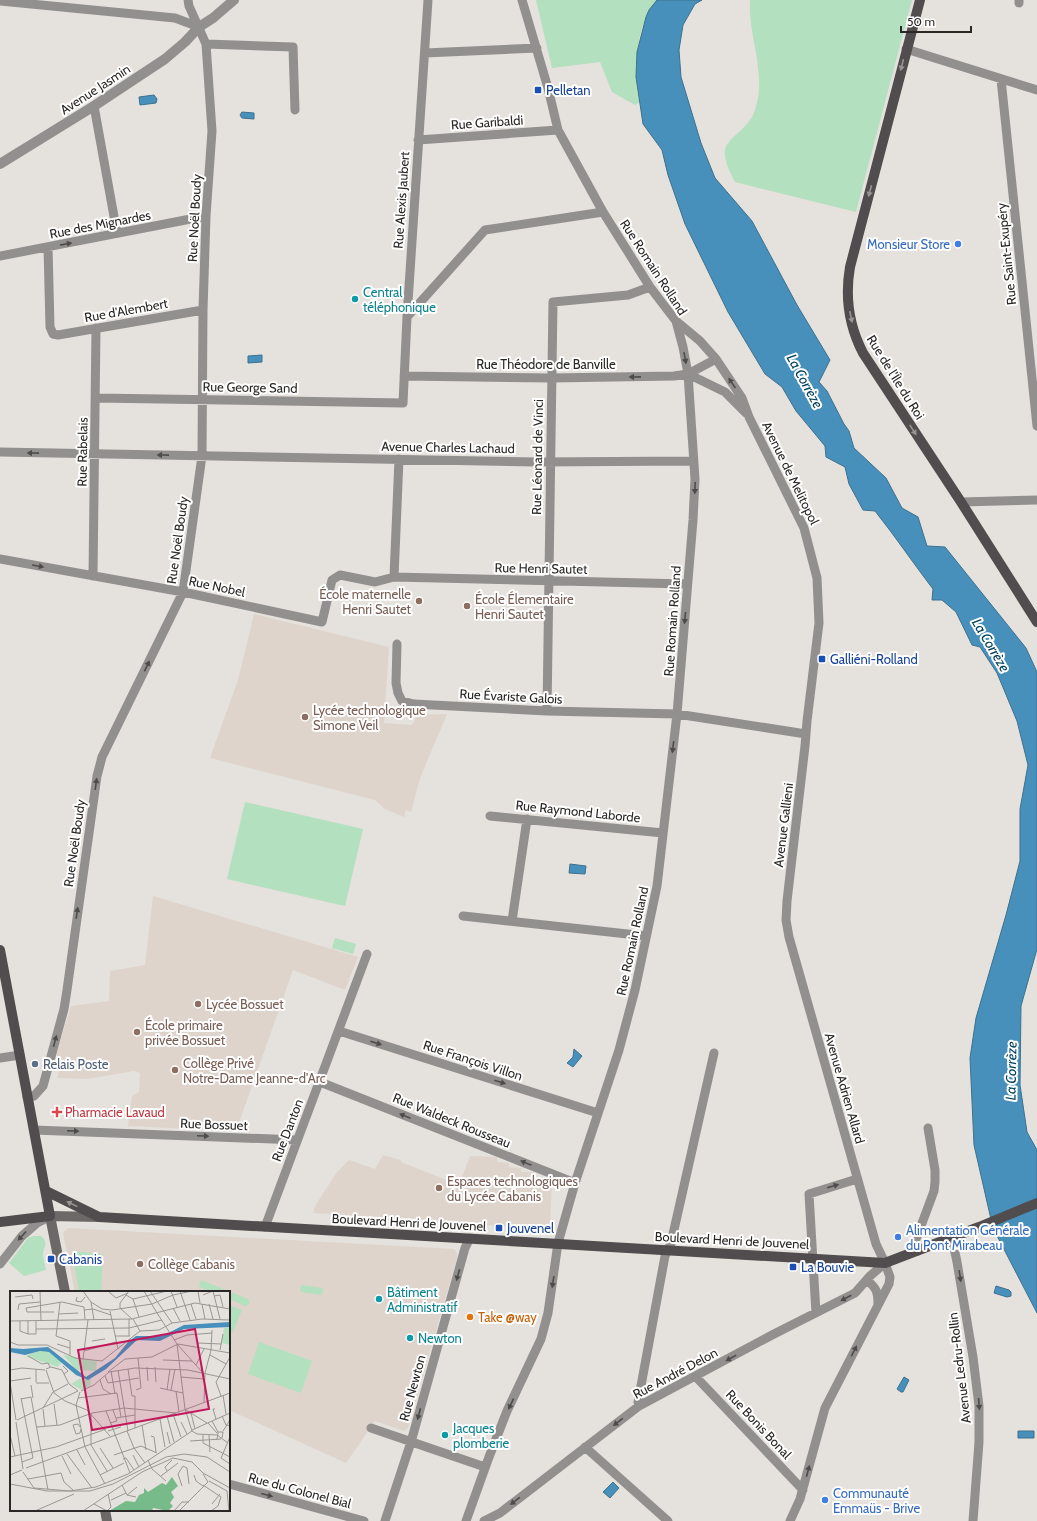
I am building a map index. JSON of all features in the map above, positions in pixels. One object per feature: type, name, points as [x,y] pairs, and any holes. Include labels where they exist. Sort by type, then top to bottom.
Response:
[{"type":"main road","name":"Rue de l'Île du Roi","points":[[920,0],[850,267],[847,285],[848,303],[854,330],[863,352],[1037,622]]},
{"type":"main road","points":[[0,950],[2,972],[20,1055],[65,1291]]},
{"type":"main road","name":"Boulevard Henri de Jouvenel","points":[[46,1191],[99,1217]]},
{"type":"main road","points":[[885,1262],[952,1238],[1037,1202]]},
{"type":"main road","points":[[0,1222],[50,1216]]},
{"type":"main road","name":"Boulevard Henri de Jouvenel","points":[[50,1216],[99,1217],[885,1262]]},
{"type":"main road","points":[[105,1511],[107,1521]]},
{"type":"street","name":"Rue Noël Boudy","points":[[28,1097],[34,1096],[43,1086],[64,1009],[97,776],[102,757],[183,592],[202,456],[203,310],[206,216],[212,131],[206,44],[188,6],[188,0]]},
{"type":"street","name":"Avenue Jasmin","points":[[0,164],[94,106],[165,59],[185,42],[199,27],[213,18],[234,0]]},
{"type":"street","name":"Rue Alexis Jaubert","points":[[403,403],[407,317],[428,0]]},
{"type":"street","name":"Rue Romain Rolland","points":[[466,1521],[507,1411],[541,1340],[548,1313],[558,1243],[575,1183],[628,1016],[657,886],[677,714],[687,584],[694,520],[695,479],[688,374],[676,321],[650,287],[602,212],[558,130],[531,26],[522,0]]},
{"type":"street","name":"Rue Romain Rolland","points":[[528,0],[531,26]]},
{"type":"street","points":[[0,1],[175,18],[199,27]]},
{"type":"street","points":[[206,44],[293,47],[295,110]]},
{"type":"street","points":[[425,53],[537,48]]},
{"type":"street","points":[[906,49],[1037,90]]},
{"type":"street","name":"Rue Saint-Exupéry","points":[[1001,79],[1037,426]]},
{"type":"street","points":[[94,106],[117,233]]},
{"type":"street","name":"Rue Garibaldi","points":[[418,140],[558,130]]},
{"type":"street","points":[[407,317],[485,230],[602,212]]},
{"type":"street","name":"Rue des Mignardes","points":[[0,256],[206,216]]},
{"type":"street","name":"Rue d'Alembert","points":[[48,247],[50,328],[52,334],[58,335],[203,310]]},
{"type":"street","name":"Rue Léonard de Vinci","points":[[547,711],[553,302],[628,295],[650,287]]},
{"type":"street","name":"Avenue de Melitopol","points":[[676,321],[700,341],[716,359],[742,398],[749,417],[804,528],[817,578],[819,623],[806,734]]},
{"type":"street","name":"Rue Rabelais","points":[[93,576],[96,328]]},
{"type":"street","points":[[688,374],[716,359]]},
{"type":"street","points":[[688,374],[725,392],[749,417]]},
{"type":"street","name":"Rue Théodore de Banville","points":[[404,376],[552,378],[674,376],[688,374]]},
{"type":"street","name":"Rue George Sand","points":[[96,398],[403,403]]},
{"type":"street","name":"Avenue Charles Lachaud","points":[[0,452],[550,462],[694,462]]},
{"type":"street","points":[[394,577],[399,459]]},
{"type":"street","points":[[960,502],[1037,500]]},
{"type":"street","name":"Rue Nobel","points":[[0,559],[183,592],[322,622],[332,580],[340,575],[375,582],[394,577]]},
{"type":"street","name":"Rue Henri Sautet","points":[[394,577],[548,582],[687,584]]},
{"type":"street","name":"Rue Évariste Galois","points":[[397,644],[396,683],[398,693],[402,701],[414,704],[547,711],[677,714],[806,734]]},
{"type":"street","name":"Avenue Gallieni","points":[[786,920],[806,734]]},
{"type":"street","name":"Rue Raymond Laborde","points":[[490,816],[663,833]]},
{"type":"street","points":[[512,921],[527,819]]},
{"type":"street","points":[[463,916],[646,936]]},
{"type":"street","name":"Avenue Adrien Allard","points":[[786,920],[857,1179],[876,1244],[885,1262],[890,1277],[889,1284],[825,1408],[803,1490],[791,1521]]},
{"type":"street","name":"Rue Danton","points":[[265,1227],[368,954]]},
{"type":"street","name":"Rue François Villon","points":[[339,1031],[598,1113]]},
{"type":"street","points":[[639,1406],[638,1402],[665,1256],[671,1243],[714,1053]]},
{"type":"street","points":[[0,1058],[20,1055]]},
{"type":"street","name":"Rue Waldeck Rousseau","points":[[320,1082],[575,1183]]},
{"type":"street","points":[[918,1251],[915,1242],[934,1191],[935,1182],[933,1156],[928,1128]]},
{"type":"street","name":"Rue Bossuet","points":[[34,1130],[297,1140]]},
{"type":"street","points":[[816,1313],[809,1194],[857,1179]]},
{"type":"street","points":[[0,1264],[26,1232],[37,1223],[50,1216]]},
{"type":"street","name":"Rue Newton","points":[[385,1521],[411,1442],[423,1387],[460,1255],[470,1238]]},
{"type":"street","name":"Avenue Ledru-Rollin","points":[[952,1238],[958,1262],[979,1406],[979,1442],[973,1521]]},
{"type":"street","name":"Rue André Delon","points":[[484,1521],[500,1513],[639,1406],[696,1377],[772,1335],[855,1293],[885,1262]]},
{"type":"street","points":[[867,1280],[874,1286],[878,1294],[878,1304]]},
{"type":"street","name":"Rue Bonis Bonal","points":[[696,1377],[803,1490]]},
{"type":"street","points":[[376,1427],[411,1442],[485,1467]]},
{"type":"street","points":[[585,1447],[668,1521]]},
{"type":"street","name":"Rue du Colonel Bial","points":[[230,1484],[364,1521]]},
{"type":"shaded area","name":"Lycée technologique Simone Veil","points":[[254,614],[389,647],[384,723],[412,725],[417,715],[447,714],[420,778],[411,812],[406,810],[404,817],[385,809],[375,800],[210,758],[238,680]]},
{"type":"shaded area","points":[[153,896],[358,957],[345,990],[293,970],[236,1131],[128,1126],[132,1096],[139,1092],[140,1073],[134,1071],[87,1079],[57,1078],[62,1061],[56,1055],[71,1006],[109,1001],[110,971],[145,965]]},
{"type":"shaded area","name":"Espaces technologiques du Lycée Cabanis","points":[[383,1155],[401,1160],[401,1162],[459,1185],[470,1156],[497,1157],[497,1162],[509,1163],[509,1167],[521,1168],[521,1172],[533,1172],[533,1177],[545,1177],[545,1181],[552,1182],[550,1227],[531,1226],[530,1228],[456,1223],[456,1221],[313,1213],[315,1206],[337,1172],[349,1160],[375,1169]]},
{"type":"shaded area","points":[[68,1228],[454,1249],[457,1253],[457,1258],[408,1428],[404,1431],[375,1421],[346,1463],[230,1410],[230,1291],[75,1291],[63,1233]]},
{"type":"green space","points":[[536,0],[658,0],[644,23],[640,36],[637,75],[640,102],[635,105],[612,92],[600,62],[552,68]]},
{"type":"green space","points":[[750,0],[912,0],[856,212],[735,182],[732,176],[726,163],[725,151],[730,141],[747,124],[752,116],[757,103],[759,90],[758,64],[751,26]]},
{"type":"green space","points":[[245,802],[363,829],[345,906],[227,879]]},
{"type":"green space","points":[[335,938],[356,944],[353,954],[332,948]]},
{"type":"green space","points":[[41,1236],[45,1241],[43,1254],[46,1270],[24,1276],[9,1263],[28,1238]]},
{"type":"green space","points":[[72,1251],[103,1254],[101,1291],[79,1291]]},
{"type":"green space","points":[[201,1280],[228,1291],[209,1291],[199,1287]]},
{"type":"green space","points":[[301,1285],[323,1288],[322,1295],[300,1292]]},
{"type":"green space","points":[[230,1292],[248,1299],[250,1304],[245,1306],[230,1299]]},
{"type":"green space","points":[[230,1305],[242,1310],[233,1332],[230,1331]]},
{"type":"green space","points":[[259,1342],[312,1361],[301,1393],[248,1374]]},
{"type":"water","name":"La Corrèze","points":[[657,0],[702,0],[695,4],[683,25],[679,50],[681,77],[701,143],[715,178],[752,221],[797,305],[830,360],[819,382],[827,391],[849,431],[854,448],[886,478],[902,508],[918,517],[927,546],[945,547],[1026,648],[1037,672],[1037,949],[1021,1006],[1020,1085],[1027,1132],[1037,1150],[1037,1313],[993,1228],[974,1145],[970,1058],[976,1018],[1020,861],[1020,809],[1028,765],[1017,721],[997,673],[980,647],[972,645],[956,612],[942,600],[932,600],[933,589],[882,520],[875,511],[863,510],[849,484],[845,467],[826,457],[825,446],[796,411],[782,387],[765,374],[728,312],[685,224],[668,175],[662,150],[643,124],[636,77],[637,52],[646,17],[649,10]]},
{"type":"water","points":[[154,95],[157,99],[156,103],[140,105],[139,97]]},
{"type":"water","points":[[242,112],[254,113],[254,119],[242,118],[240,115]]},
{"type":"water","points":[[262,355],[262,362],[248,363],[248,356]]},
{"type":"water","points":[[570,864],[586,866],[585,874],[569,873]]},
{"type":"water","points":[[574,1049],[582,1056],[573,1067],[567,1063],[573,1057]]},
{"type":"water","points":[[996,1286],[1009,1290],[1011,1292],[1011,1296],[1007,1297],[994,1293]]},
{"type":"water","points":[[511,1313],[527,1315],[526,1322],[510,1320]]},
{"type":"water","points":[[904,1377],[909,1380],[903,1392],[901,1392],[897,1389]]},
{"type":"water","points":[[1018,1431],[1034,1431],[1034,1438],[1018,1438]]},
{"type":"water","points":[[613,1482],[619,1488],[610,1498],[603,1492]]},
{"type":"place","name":"Pelletan","points":[[538,90]]},
{"type":"place","name":"Monsieur Store","points":[[958,244]]},
{"type":"place","name":"Central téléphonique","points":[[355,299]]},
{"type":"place","name":"École maternelle Henri Sautet","points":[[419,601]]},
{"type":"place","name":"École Élementaire Henri Sautet","points":[[467,606]]},
{"type":"place","name":"Galliéni-Rolland","points":[[822,659]]},
{"type":"place","name":"Lycée technologique Simone Veil","points":[[305,717]]},
{"type":"place","name":"Lycée Bossuet","points":[[198,1004]]},
{"type":"place","name":"École primaire privée Bossuet","points":[[137,1032]]},
{"type":"place","name":"Relais Poste","points":[[35,1064]]},
{"type":"place","name":"Collège Privé Notre-Dame Jeanne-d'Arc","points":[[175,1070]]},
{"type":"place","name":"Pharmacie Lavaud","points":[[57,1112]]},
{"type":"place","name":"Espaces technologiques du Lycée Cabanis","points":[[439,1188]]},
{"type":"place","name":"Jouvenel","points":[[499,1228]]},
{"type":"place","name":"Alimentation Générale du Pont Mirabeau","points":[[898,1237]]},
{"type":"place","name":"Cabanis","points":[[51,1259]]},
{"type":"place","name":"Collège Cabanis","points":[[140,1264]]},
{"type":"place","name":"La Bouvie","points":[[793,1267]]},
{"type":"place","name":"Bâtiment Administratif","points":[[379,1299]]},
{"type":"place","name":"Take @way","points":[[470,1317]]},
{"type":"place","name":"Newton","points":[[410,1338]]},
{"type":"place","name":"Jacques plomberie","points":[[445,1435]]},
{"type":"place","name":"Communauté Emmaüs - Brive","points":[[825,1500]]}]
